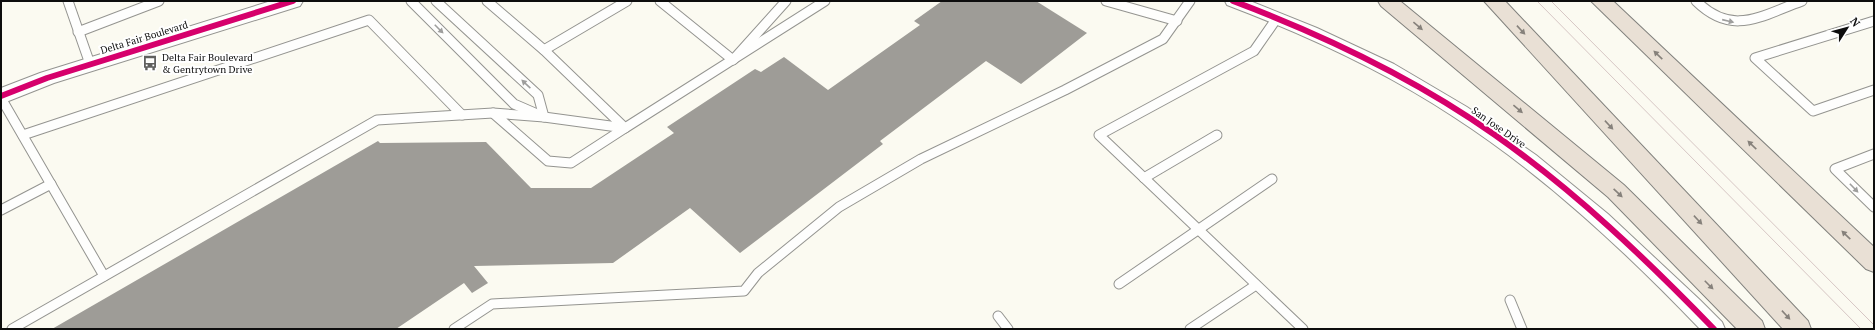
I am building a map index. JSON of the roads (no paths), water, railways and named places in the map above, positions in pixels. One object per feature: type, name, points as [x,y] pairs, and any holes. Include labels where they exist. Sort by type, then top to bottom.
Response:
[{"type":"highway","points":[[1388,1],[1616,191],[1753,329]]},
{"type":"highway","points":[[1494,1],[1799,329]]},
{"type":"highway","points":[[1601,1],[1874,262]]},
{"type":"street","name":"Delta Fair Boulevard","points":[[1,97],[90,64],[293,1]]},
{"type":"street","name":"San Jose Drive","points":[[1233,1],[1277,18],[1384,66],[1456,109],[1523,156],[1601,220],[1677,291],[1714,329]]},
{"type":"lane","points":[[68,1],[90,64]]},
{"type":"lane","points":[[78,32],[159,1]]},
{"type":"lane","points":[[411,1],[514,104],[544,117]]},
{"type":"lane","points":[[437,1],[538,95],[544,117]]},
{"type":"lane","points":[[487,1],[544,50],[625,128]]},
{"type":"lane","points":[[544,50],[626,1]]},
{"type":"lane","points":[[660,1],[733,60]]},
{"type":"lane","points":[[733,60],[786,1]]},
{"type":"lane","points":[[493,113],[548,161],[570,163],[825,1]]},
{"type":"lane","points":[[1106,1],[1177,21]]},
{"type":"lane","points":[[454,329],[492,304],[744,291],[758,274],[839,207],[921,159],[1065,90],[1163,39],[1190,1]]},
{"type":"lane","points":[[1696,1],[1709,13],[1733,22],[1744,20],[1802,1]]},
{"type":"lane","points":[[1277,18],[1254,51],[1098,135],[1303,329]]},
{"type":"lane","points":[[23,135],[369,20],[462,115]]},
{"type":"lane","points":[[1874,21],[1755,58],[1813,111],[1874,90]]},
{"type":"lane","points":[[1,97],[104,276]]},
{"type":"lane","points":[[12,329],[377,120],[493,113],[544,117],[625,128]]},
{"type":"lane","points":[[1144,178],[1216,135]]},
{"type":"lane","points":[[1874,154],[1835,169],[1874,207]]},
{"type":"lane","points":[[1119,284],[1272,179]]},
{"type":"lane","points":[[1,210],[51,184]]},
{"type":"lane","points":[[1190,329],[1256,285]]},
{"type":"lane","points":[[1510,300],[1522,329]]},
{"type":"lane","points":[[998,316],[1008,329]]},
{"type":"tram line","points":[[1537,1],[1861,329]]},
{"type":"tram line","points":[[1551,1],[1874,325]]},
{"type":"place","name":"Delta Fair Boulevard & Gentrytown Drive","points":[[150,63]]}]
